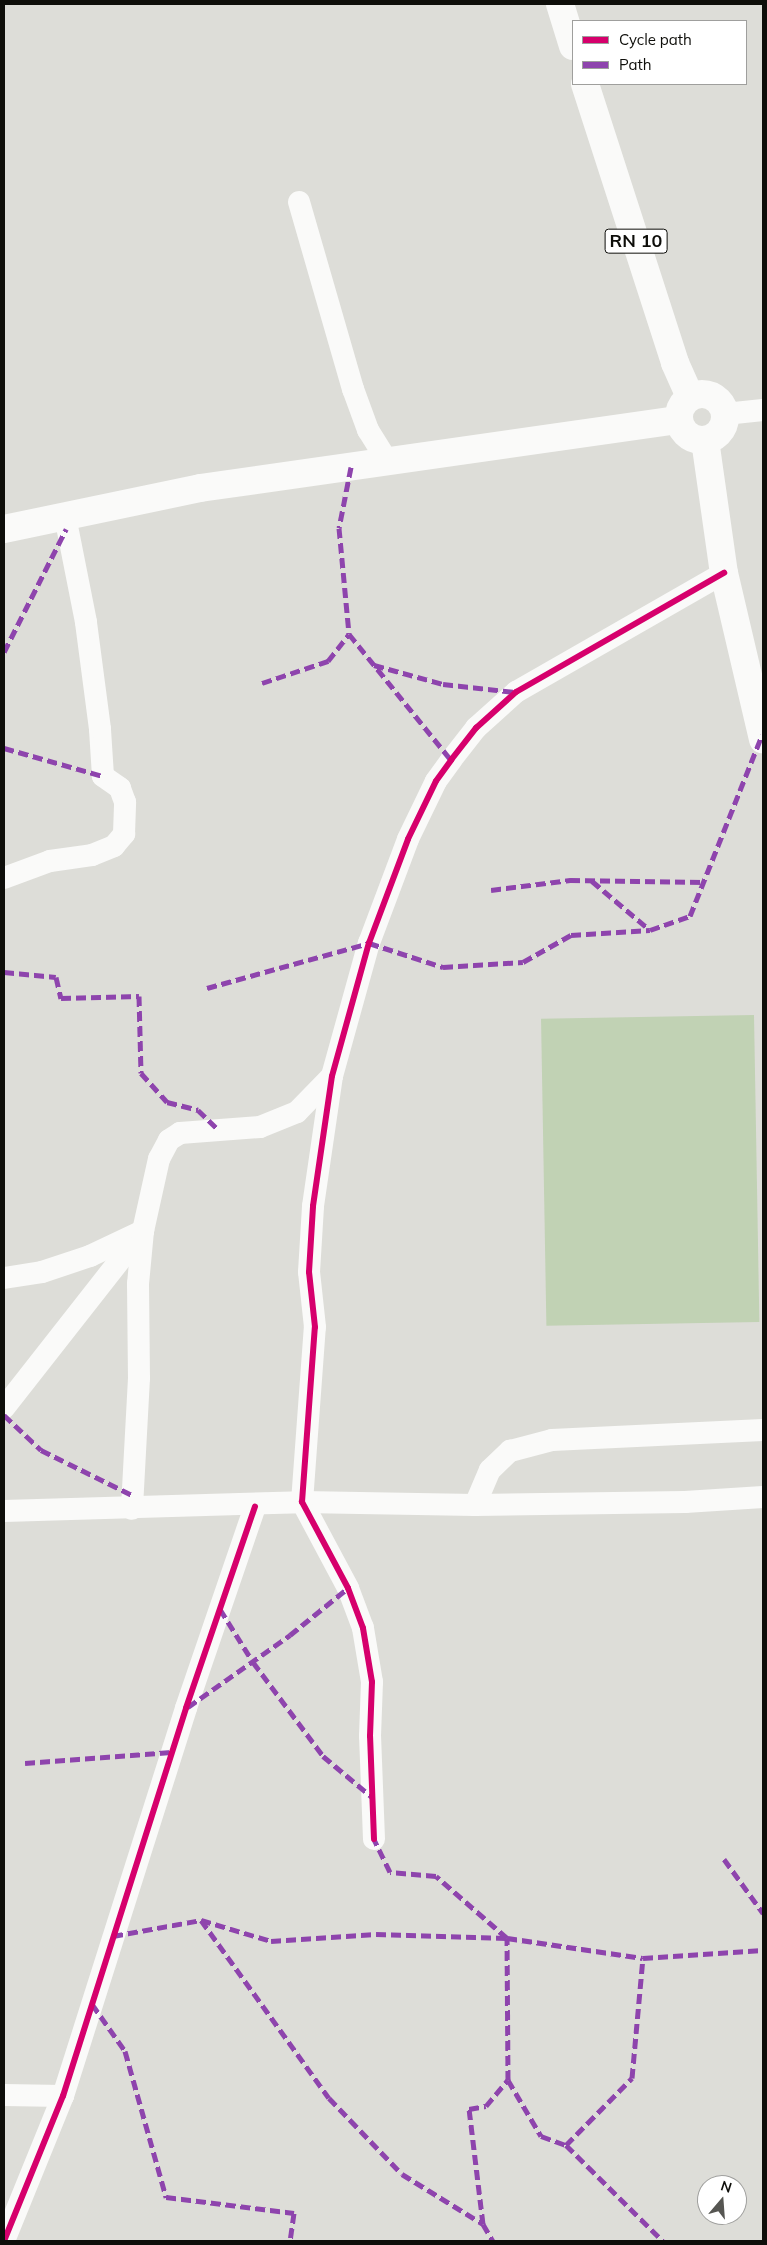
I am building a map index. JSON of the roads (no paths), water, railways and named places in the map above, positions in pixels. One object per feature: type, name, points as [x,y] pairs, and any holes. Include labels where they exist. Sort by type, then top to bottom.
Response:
[{"type":"main road","points":[[560,4],[572,43]]},
{"type":"main road","name":"RN 10","points":[[585,85],[674,363],[684,408],[687,436],[705,440]]},
{"type":"main road","points":[[4,529],[200,488],[388,462],[684,408],[698,393],[716,398],[725,414],[720,431],[705,440],[724,573],[763,739]]},
{"type":"street","points":[[299,202],[353,389],[368,430],[388,462]]},
{"type":"street","points":[[725,414],[763,410]]},
{"type":"street","points":[[4,878],[50,861],[92,855],[114,846],[124,834],[125,802],[120,788],[103,776],[100,729],[86,622],[66,516]]},
{"type":"street","points":[[374,1839],[370,1736],[372,1682],[363,1628],[348,1588],[302,1502],[315,1336],[309,1272],[312,1206],[332,1076],[369,943],[408,839],[436,781],[450,760],[476,728],[516,692],[724,573]]},
{"type":"street","points":[[132,1508],[138,1378],[138,1284],[143,1231],[159,1159],[169,1140],[180,1133],[260,1127],[297,1112],[332,1076]]},
{"type":"street","points":[[4,1278],[42,1272],[90,1256],[143,1231]]},
{"type":"street","points":[[4,1408],[143,1231]]},
{"type":"street","points":[[475,1505],[490,1470],[510,1452],[552,1440],[763,1430]]},
{"type":"street","points":[[4,1511],[255,1506],[302,1502],[475,1505],[685,1502],[763,1497]]},
{"type":"street","points":[[4,2241],[63,2096],[186,1708],[255,1506]]},
{"type":"street","points":[[4,2096],[63,2096]]}]
